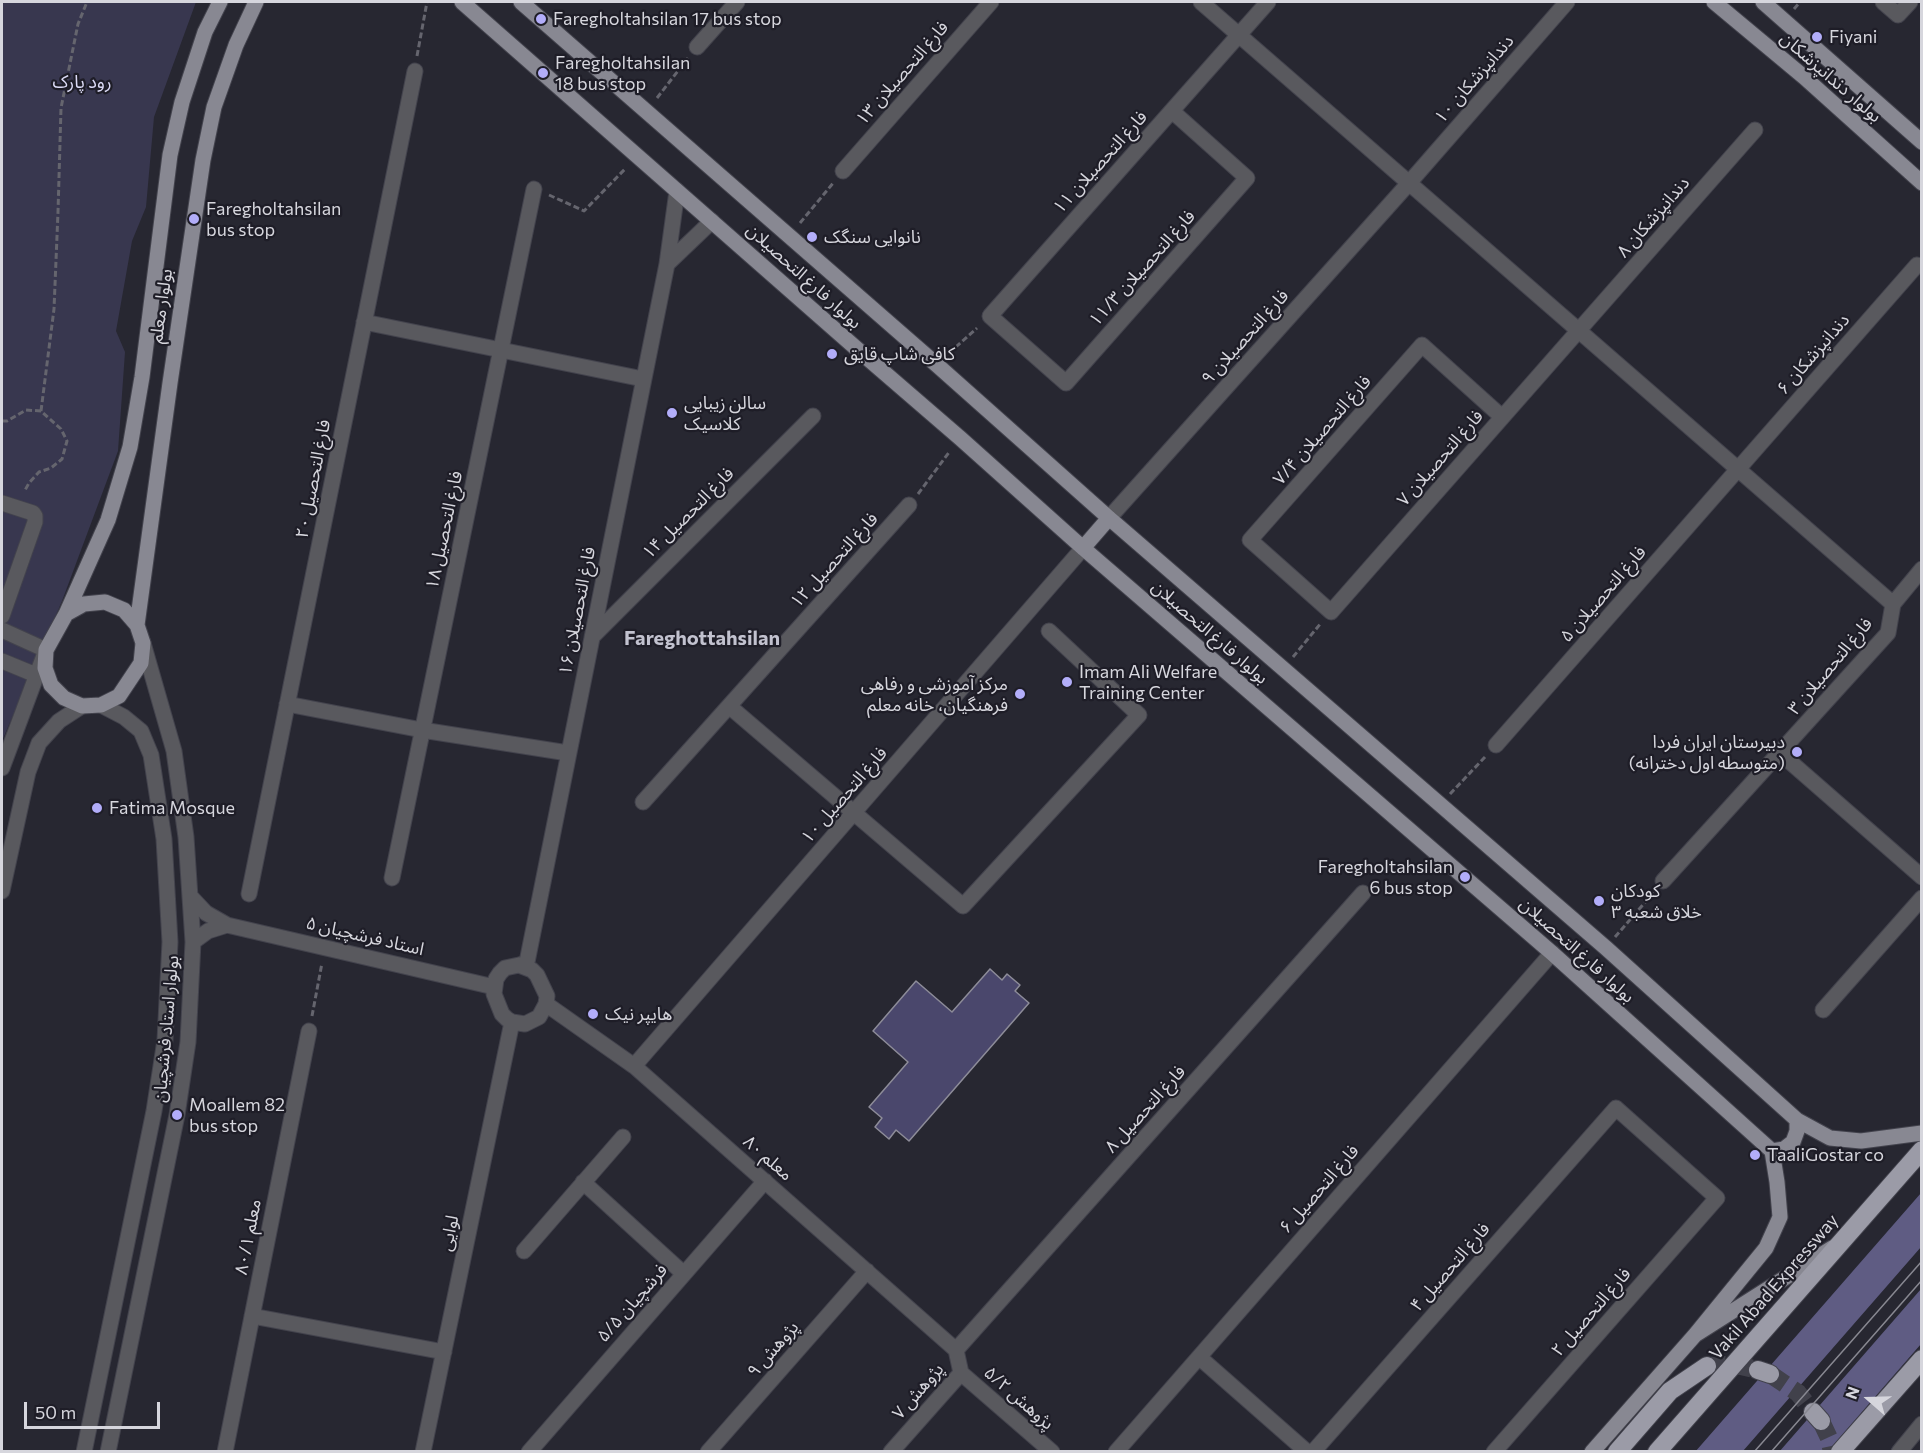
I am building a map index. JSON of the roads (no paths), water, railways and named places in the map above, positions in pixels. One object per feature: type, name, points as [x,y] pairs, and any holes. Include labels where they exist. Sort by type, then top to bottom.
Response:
[{"type":"highway","name":"Vakil Abad Expressway","points":[[1658,1452],[1922,1150]]},
{"type":"highway","points":[[1840,1452],[1922,1359]]},
{"type":"highway","points":[[1617,1452],[1670,1390],[1707,1366]]},
{"type":"main road","name":"بولوار معلم","points":[[66,614],[108,520],[130,447],[142,378],[170,155],[182,102],[205,32],[220,2]]},
{"type":"main road","name":"بولوار معلم","points":[[137,625],[203,160],[214,107],[236,45],[256,2]]},
{"type":"main road","name":"بولوار فارغ التحصیلان","points":[[462,2],[1083,548],[1552,953],[1772,1151]]},
{"type":"main road","name":"بولوار فارغ التحصیلان","points":[[521,2],[1109,518],[1606,948],[1797,1120],[1830,1137],[1861,1141],[1922,1133]]},
{"type":"main road","name":"بولوار دندانپزشکان","points":[[1714,2],[1804,77],[1922,183]]},
{"type":"main road","name":"بولوار دندانپزشکان","points":[[1763,2],[1922,142]]},
{"type":"main road","points":[[1083,548],[1109,518]]},
{"type":"main road","points":[[105,602],[124,610],[137,625],[143,643],[141,663],[119,696],[101,705],[82,706],[64,698],[51,685],[45,668],[46,650],[66,614],[84,604],[105,602]]},
{"type":"main road","points":[[1592,1452],[1695,1335],[1766,1248],[1780,1217],[1772,1151],[1784,1149],[1793,1142],[1797,1131],[1797,1120]]},
{"type":"main road","points":[[1695,1335],[1839,1243]]},
{"type":"street","points":[[697,47],[737,2]]},
{"type":"street","name":"فارغ التحصیلان ۱۳","points":[[843,171],[991,2]]},
{"type":"street","points":[[1201,2],[1893,604],[1922,569]]},
{"type":"street","name":"فارغ التحصیلان ۱۱","points":[[1066,383],[990,316],[1268,2]]},
{"type":"street","name":"دندانپزشکان ۱۰","points":[[1410,183],[1567,2]]},
{"type":"street","points":[[1882,2],[1898,15],[1910,2]]},
{"type":"street","name":"فارغ التحصیل ۲۰","points":[[249,894],[415,71]]},
{"type":"street","name":"فارغ التحصیلان ۱۱/۳","points":[[1066,383],[1247,178],[1172,111]]},
{"type":"street","name":"دندانپزشکان ۸","points":[[1579,330],[1755,130]]},
{"type":"street","name":"فارغ التحصیلان ۹","points":[[1109,518],[1410,183]]},
{"type":"street","name":"فارغ التحصیل ۱۸","points":[[392,878],[534,189]]},
{"type":"street","name":"فارغ التحصیلان ۱۶","points":[[526,967],[644,379],[677,191]]},
{"type":"street","points":[[666,264],[712,221]]},
{"type":"street","name":"دندانپزشکان ۶","points":[[1738,469],[1917,265]]},
{"type":"street","points":[[364,322],[644,379]]},
{"type":"street","name":"فارغ التحصیلان ۷","points":[[1331,612],[1579,330]]},
{"type":"street","name":"فارغ التحصیلان ۷/۴","points":[[1331,612],[1250,540],[1422,345],[1502,417]]},
{"type":"street","name":"فارغ التحصیل ۱۴","points":[[592,637],[813,416]]},
{"type":"street","name":"فارغ التحصیلان ۵","points":[[1496,745],[1738,469]]},
{"type":"street","points":[[2,616],[35,522],[33,513],[9,505]]},
{"type":"street","name":"فارغ التحصیل ۱۲","points":[[643,802],[909,505]]},
{"type":"street","name":"فارغ التحصیل ۱۰","points":[[634,1066],[1083,548]]},
{"type":"street","name":"فارغ التحصیلان ۳","points":[[1663,881],[1888,633],[1893,604]]},
{"type":"street","points":[[2,630],[46,650],[2,761]]},
{"type":"street","points":[[729,706],[963,906],[1139,714],[1049,632]]},
{"type":"street","name":"بولوار استاد فرشچیان","points":[[108,1452],[177,1115],[188,1042],[193,942],[186,837],[174,751],[143,643]]},
{"type":"street","points":[[2,661],[36,675]]},
{"type":"street","points":[[287,704],[422,730],[568,753]]},
{"type":"street","name":"بولوار استاد فرشچیان","points":[[84,1452],[154,1111],[165,1040],[170,942],[164,839],[151,755],[141,731],[124,717],[101,705]]},
{"type":"street","points":[[2,891],[28,772],[39,743],[59,721],[82,706]]},
{"type":"street","points":[[1780,753],[1922,878]]},
{"type":"street","name":"فارغ التحصیل ۸","points":[[956,1350],[1363,893]]},
{"type":"street","name":"استاد فرشچیان ۵","points":[[190,896],[206,913],[227,925],[494,987]]},
{"type":"street","points":[[1823,1010],[1922,898]]},
{"type":"street","points":[[193,942],[208,931],[227,925]]},
{"type":"street","name":"فارغ التحصیل ۶","points":[[1116,1452],[1552,953]]},
{"type":"street","points":[[519,965],[526,967],[537,975],[546,996],[546,1004],[539,1017],[525,1024],[512,1022],[502,1014],[494,994],[494,987],[495,979],[505,968],[519,965]]},
{"type":"street","name":"معلم ۸۰","points":[[546,1004],[634,1066],[956,1350]]},
{"type":"street","name":"لوایی","points":[[423,1452],[512,1022]]},
{"type":"street","name":"معلم ۸۰/۱","points":[[225,1452],[309,1030]]},
{"type":"street","name":"فارغ التحصیل ۴","points":[[1313,1452],[1616,1108],[1718,1198]]},
{"type":"street","points":[[524,1251],[623,1137]]},
{"type":"street","name":"فرشچیان ۵/۵","points":[[529,1452],[765,1181]]},
{"type":"street","points":[[583,1182],[684,1274]]},
{"type":"street","name":"فارغ التحصیل ۲","points":[[1494,1452],[1718,1198]]},
{"type":"street","name":"پژوهش ۹","points":[[708,1452],[867,1272]]},
{"type":"street","points":[[252,1316],[444,1352]]},
{"type":"street","name":"پژوهش ۷","points":[[891,1452],[961,1373],[956,1350]]},
{"type":"street","points":[[1199,1357],[1307,1452]]},
{"type":"street","name":"پژوهش ۵/۲","points":[[961,1373],[1052,1452]]},
{"type":"street","points":[[1899,1452],[1922,1424]]},
{"type":"tunnel","points":[[1707,1366],[1741,1366],[1758,1370]]},
{"type":"tunnel","points":[[1770,1374],[1798,1393],[1813,1412]]},
{"type":"tunnel","points":[[1821,1421],[1829,1438],[1832,1452]]},
{"type":"tram line","points":[[1754,1452],[1922,1261]]},
{"type":"tram line","points":[[1771,1452],[1922,1280]]},
{"type":"place","name":"Faregholtahsilan 17 bus stop","points":[[541,19]]},
{"type":"place","name":"Fiyani","points":[[1817,37]]},
{"type":"place","name":"Faregholtahsilan 18 bus stop","points":[[543,73]]},
{"type":"place","name":"Faregholtahsilan bus stop","points":[[194,219]]},
{"type":"place","name":"نانوایی سنگک","points":[[812,237]]},
{"type":"place","name":"کافی شاپ قایق","points":[[832,354]]},
{"type":"place","name":"سالن زیبایی کلاسیک","points":[[672,413]]},
{"type":"place","name":"Imam Ali Welfare Training Center","points":[[1067,682]]},
{"type":"place","name":"مرکز آموزشی و رفاهی فرهنگیان، خانه معلم","points":[[1020,694]]},
{"type":"place","name":"دبیرستان ایران فردا (متوسطه اول دخترانه)","points":[[1797,752]]},
{"type":"place","name":"Fatima Mosque","points":[[97,808]]},
{"type":"place","name":"Faregholtahsilan 6 bus stop","points":[[1465,877]]},
{"type":"place","name":"کودکان خلاق شعبه ۳","points":[[1599,901]]},
{"type":"place","name":"هایپر نیک","points":[[593,1014]]},
{"type":"place","name":"Moallem 82 bus stop","points":[[177,1115]]},
{"type":"place","name":"TaaliGostar co","points":[[1755,1155]]},
{"type":"district","name":"Fareghottahsilan","points":[[702,638]]},
{"type":"park label","name":"رود پارک","points":[[82,82]]}]
